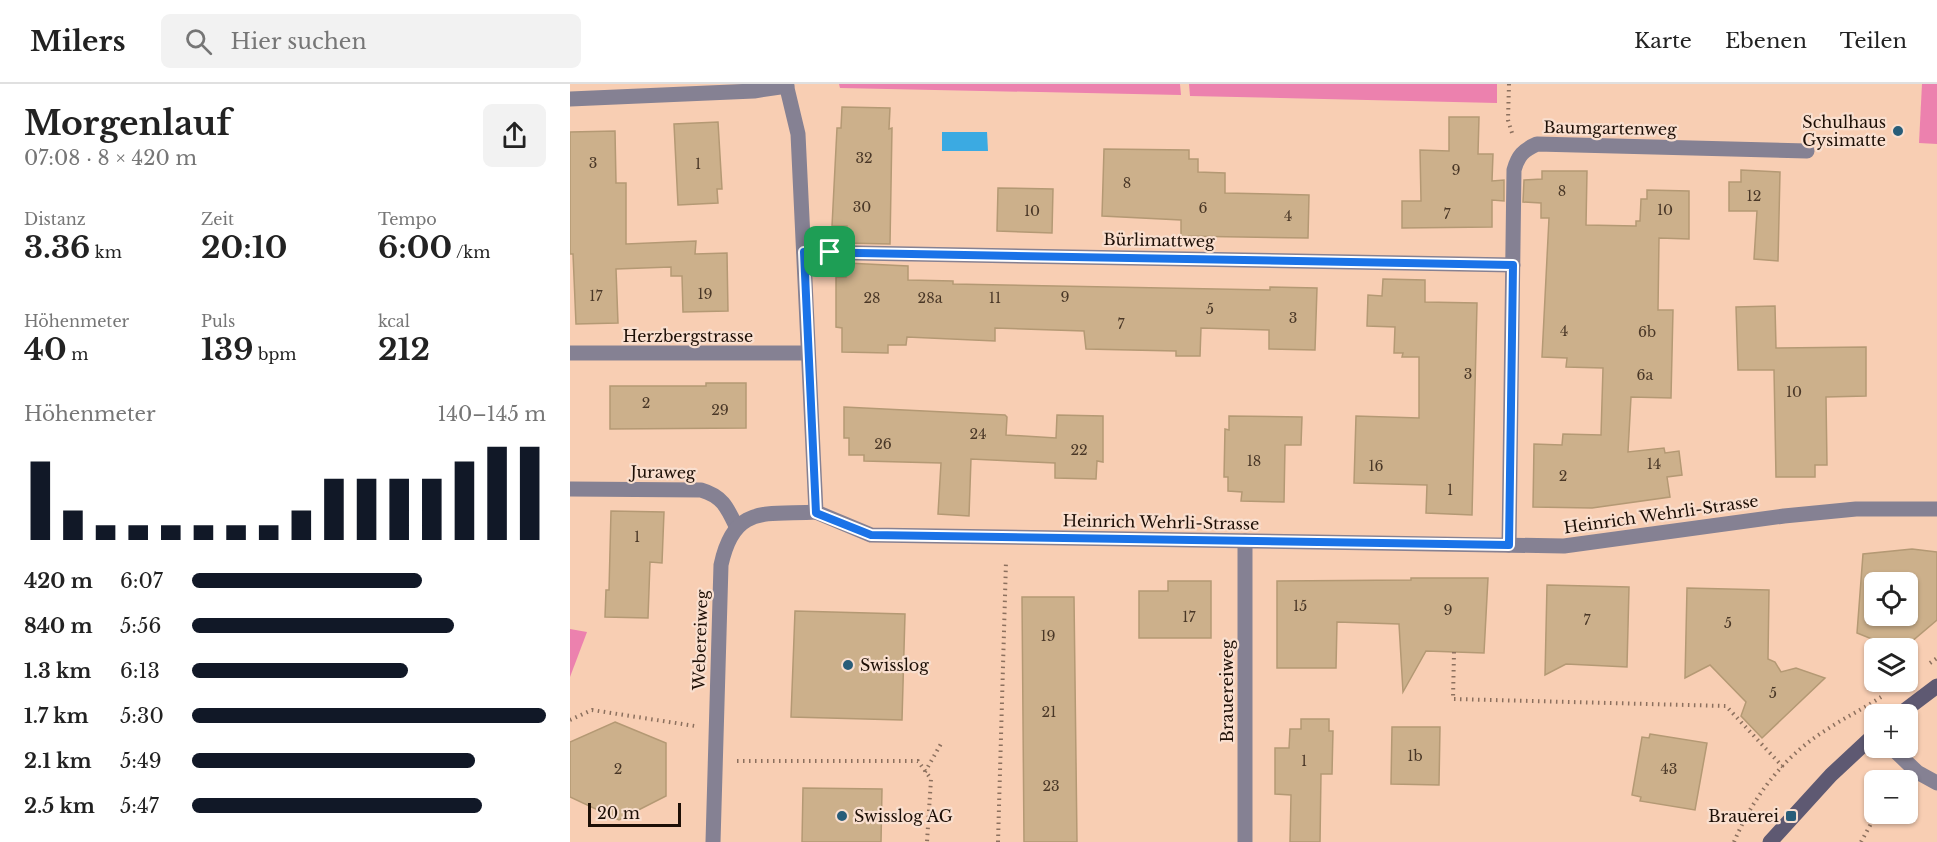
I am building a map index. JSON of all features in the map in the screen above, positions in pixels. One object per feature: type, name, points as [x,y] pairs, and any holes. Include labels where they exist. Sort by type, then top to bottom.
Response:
[{"type":"main road","points":[[1913,704],[1937,686]]},
{"type":"main road","points":[[1770,842],[1831,775],[1864,744]]},
{"type":"street","points":[[570,99],[754,91],[786,85],[798,134],[816,513],[757,515],[736,526]]},
{"type":"street","name":"Baumgartenweg","points":[[1517,158],[1526,148],[1537,144],[1807,151]]},
{"type":"street","points":[[1509,545],[1514,170],[1517,158]]},
{"type":"street","name":"Bürlimattweg","points":[[804,252],[1513,265]]},
{"type":"street","name":"Herzbergstrasse","points":[[570,353],[807,353]]},
{"type":"street","name":"Juraweg","points":[[570,489],[701,490],[716,494],[726,504],[736,526]]},
{"type":"street","name":"Heinrich Wehrli-Strasse","points":[[816,513],[871,535],[1564,546],[1784,516],[1856,509],[1937,509]]},
{"type":"street","name":"Webereiweg","points":[[713,842],[720,565],[725,543],[736,526]]},
{"type":"street","name":"Brauereiweg","points":[[1245,541],[1245,842]]},
{"type":"street","points":[[1902,758],[1917,772],[1937,783]]},
{"type":"path","points":[[1509,84],[1508,120],[1517,158]]},
{"type":"path","points":[[998,842],[1007,538]]},
{"type":"path","points":[[1454,652],[1453,699],[1726,706],[1783,767]]},
{"type":"path","points":[[1734,842],[1742,820],[1760,791],[1802,747],[1825,730],[1887,694]]},
{"type":"path","points":[[570,720],[592,710],[716,729]]},
{"type":"path","points":[[925,772],[942,742]]},
{"type":"path","points":[[715,761],[918,762],[931,779],[927,842]]},
{"type":"path","points":[[1861,842],[1871,824]]},
{"type":"shaded area","points":[[839,84],[1180,84],[1181,95],[840,88]]},
{"type":"shaded area","points":[[1189,84],[1497,84],[1497,103],[1190,96]]},
{"type":"shaded area","points":[[1922,84],[1937,84],[1937,144],[1919,143]]},
{"type":"shaded area","points":[[570,629],[587,632],[570,677]]},
{"type":"water","points":[[942,132],[987,132],[988,151],[942,151]]},
{"type":"building","points":[[842,107],[890,108],[889,129],[892,128],[890,244],[846,243],[847,226],[832,226],[837,128],[841,128]]},
{"type":"building","points":[[1449,117],[1479,117],[1478,154],[1493,154],[1492,181],[1504,180],[1504,201],[1492,200],[1492,227],[1402,228],[1402,201],[1421,201],[1420,150],[1449,151]]},
{"type":"building","points":[[718,122],[722,189],[717,189],[718,203],[678,205],[674,124]]},
{"type":"building","points":[[615,131],[616,183],[626,183],[626,244],[696,241],[695,254],[727,253],[728,311],[683,312],[682,276],[671,276],[671,267],[616,269],[618,323],[576,324],[573,254],[570,254],[570,132]]},
{"type":"building","points":[[1104,149],[1189,150],[1189,159],[1198,159],[1198,172],[1225,173],[1225,193],[1309,195],[1308,238],[1181,236],[1181,220],[1102,216]]},
{"type":"building","points":[[1741,170],[1780,172],[1778,261],[1754,259],[1757,211],[1729,211],[1729,182],[1741,182]]},
{"type":"building","points":[[1542,171],[1587,171],[1586,225],[1636,226],[1636,221],[1640,221],[1641,199],[1647,199],[1647,190],[1689,191],[1689,239],[1659,238],[1658,310],[1673,310],[1671,398],[1631,397],[1628,452],[1664,448],[1665,453],[1679,451],[1682,475],[1667,477],[1670,497],[1592,508],[1533,507],[1534,444],[1562,445],[1563,434],[1601,435],[1603,368],[1566,367],[1567,358],[1542,357],[1549,218],[1541,218],[1541,203],[1523,202],[1524,180],[1542,179]]},
{"type":"building","points":[[998,188],[1053,189],[1052,233],[997,231]]},
{"type":"building","points":[[846,263],[908,266],[908,280],[953,281],[953,284],[1270,290],[1270,287],[1317,288],[1315,350],[1269,349],[1269,330],[1201,328],[1200,356],[1176,356],[1176,351],[1086,349],[1084,331],[995,328],[995,341],[907,337],[906,345],[888,345],[888,353],[842,352],[842,328],[836,327],[836,277],[846,277]]},
{"type":"building","points":[[1383,279],[1425,280],[1425,302],[1477,303],[1472,515],[1426,513],[1427,485],[1354,483],[1356,416],[1419,418],[1419,357],[1402,357],[1403,353],[1394,353],[1395,327],[1367,326],[1368,295],[1382,296]]},
{"type":"building","points":[[1775,306],[1776,348],[1866,347],[1866,396],[1826,397],[1827,465],[1815,465],[1815,477],[1776,477],[1774,370],[1738,370],[1736,307]]},
{"type":"building","points":[[706,383],[746,383],[746,428],[610,429],[610,386],[706,386]]},
{"type":"building","points":[[844,407],[1005,415],[1007,417],[1006,435],[1056,438],[1057,415],[1103,416],[1103,462],[1097,461],[1096,479],[1055,478],[1055,463],[971,459],[969,516],[938,514],[941,463],[864,461],[864,455],[849,455],[849,438],[844,438]]},
{"type":"building","points":[[1229,416],[1302,417],[1301,445],[1285,445],[1284,502],[1241,501],[1242,492],[1228,491],[1228,477],[1224,477],[1225,429],[1229,430]]},
{"type":"building","points":[[611,511],[664,512],[662,563],[650,562],[648,618],[605,617],[606,590],[609,590]]},
{"type":"building","points":[[1912,549],[1937,552],[1937,620],[1916,638],[1869,638],[1857,633],[1863,554]]},
{"type":"building","points":[[1411,578],[1488,578],[1484,653],[1426,651],[1403,692],[1399,624],[1337,622],[1336,668],[1277,668],[1277,581],[1411,580]]},
{"type":"building","points":[[1168,581],[1211,581],[1211,638],[1139,638],[1139,591],[1168,591]]},
{"type":"building","points":[[1547,585],[1629,587],[1627,667],[1566,664],[1545,675]]},
{"type":"building","points":[[1687,588],[1769,590],[1768,659],[1775,662],[1781,672],[1796,668],[1825,678],[1762,738],[1741,716],[1746,702],[1710,665],[1685,678]]},
{"type":"building","points":[[1022,597],[1074,597],[1077,842],[1024,842]]},
{"type":"building","name":"Swisslog","points":[[795,611],[905,614],[902,720],[791,717]]},
{"type":"building","points":[[1301,719],[1329,719],[1329,731],[1333,731],[1332,774],[1321,774],[1320,842],[1290,842],[1291,795],[1275,794],[1275,748],[1289,748],[1290,729],[1301,729]]},
{"type":"building","points":[[615,722],[666,743],[666,796],[619,820],[570,797],[570,742]]},
{"type":"building","points":[[1392,727],[1440,727],[1439,785],[1391,784]]},
{"type":"building","points":[[1650,734],[1707,743],[1695,810],[1640,801],[1641,797],[1632,795],[1642,737],[1649,738]]},
{"type":"building","name":"Swisslog AG","points":[[803,788],[882,789],[881,842],[802,842]]},
{"type":"place","name":"Schulhaus Gysimatte","points":[[1898,131]]},
{"type":"place","name":"Swisslog","points":[[848,665]]},
{"type":"place","name":"Swisslog AG","points":[[842,816]]},
{"type":"place","name":"Brauerei","points":[[1791,816]]},
{"type":"route","points":[[804,252],[830,252],[1513,265],[1509,545],[871,535],[816,513],[804,252]]}]
